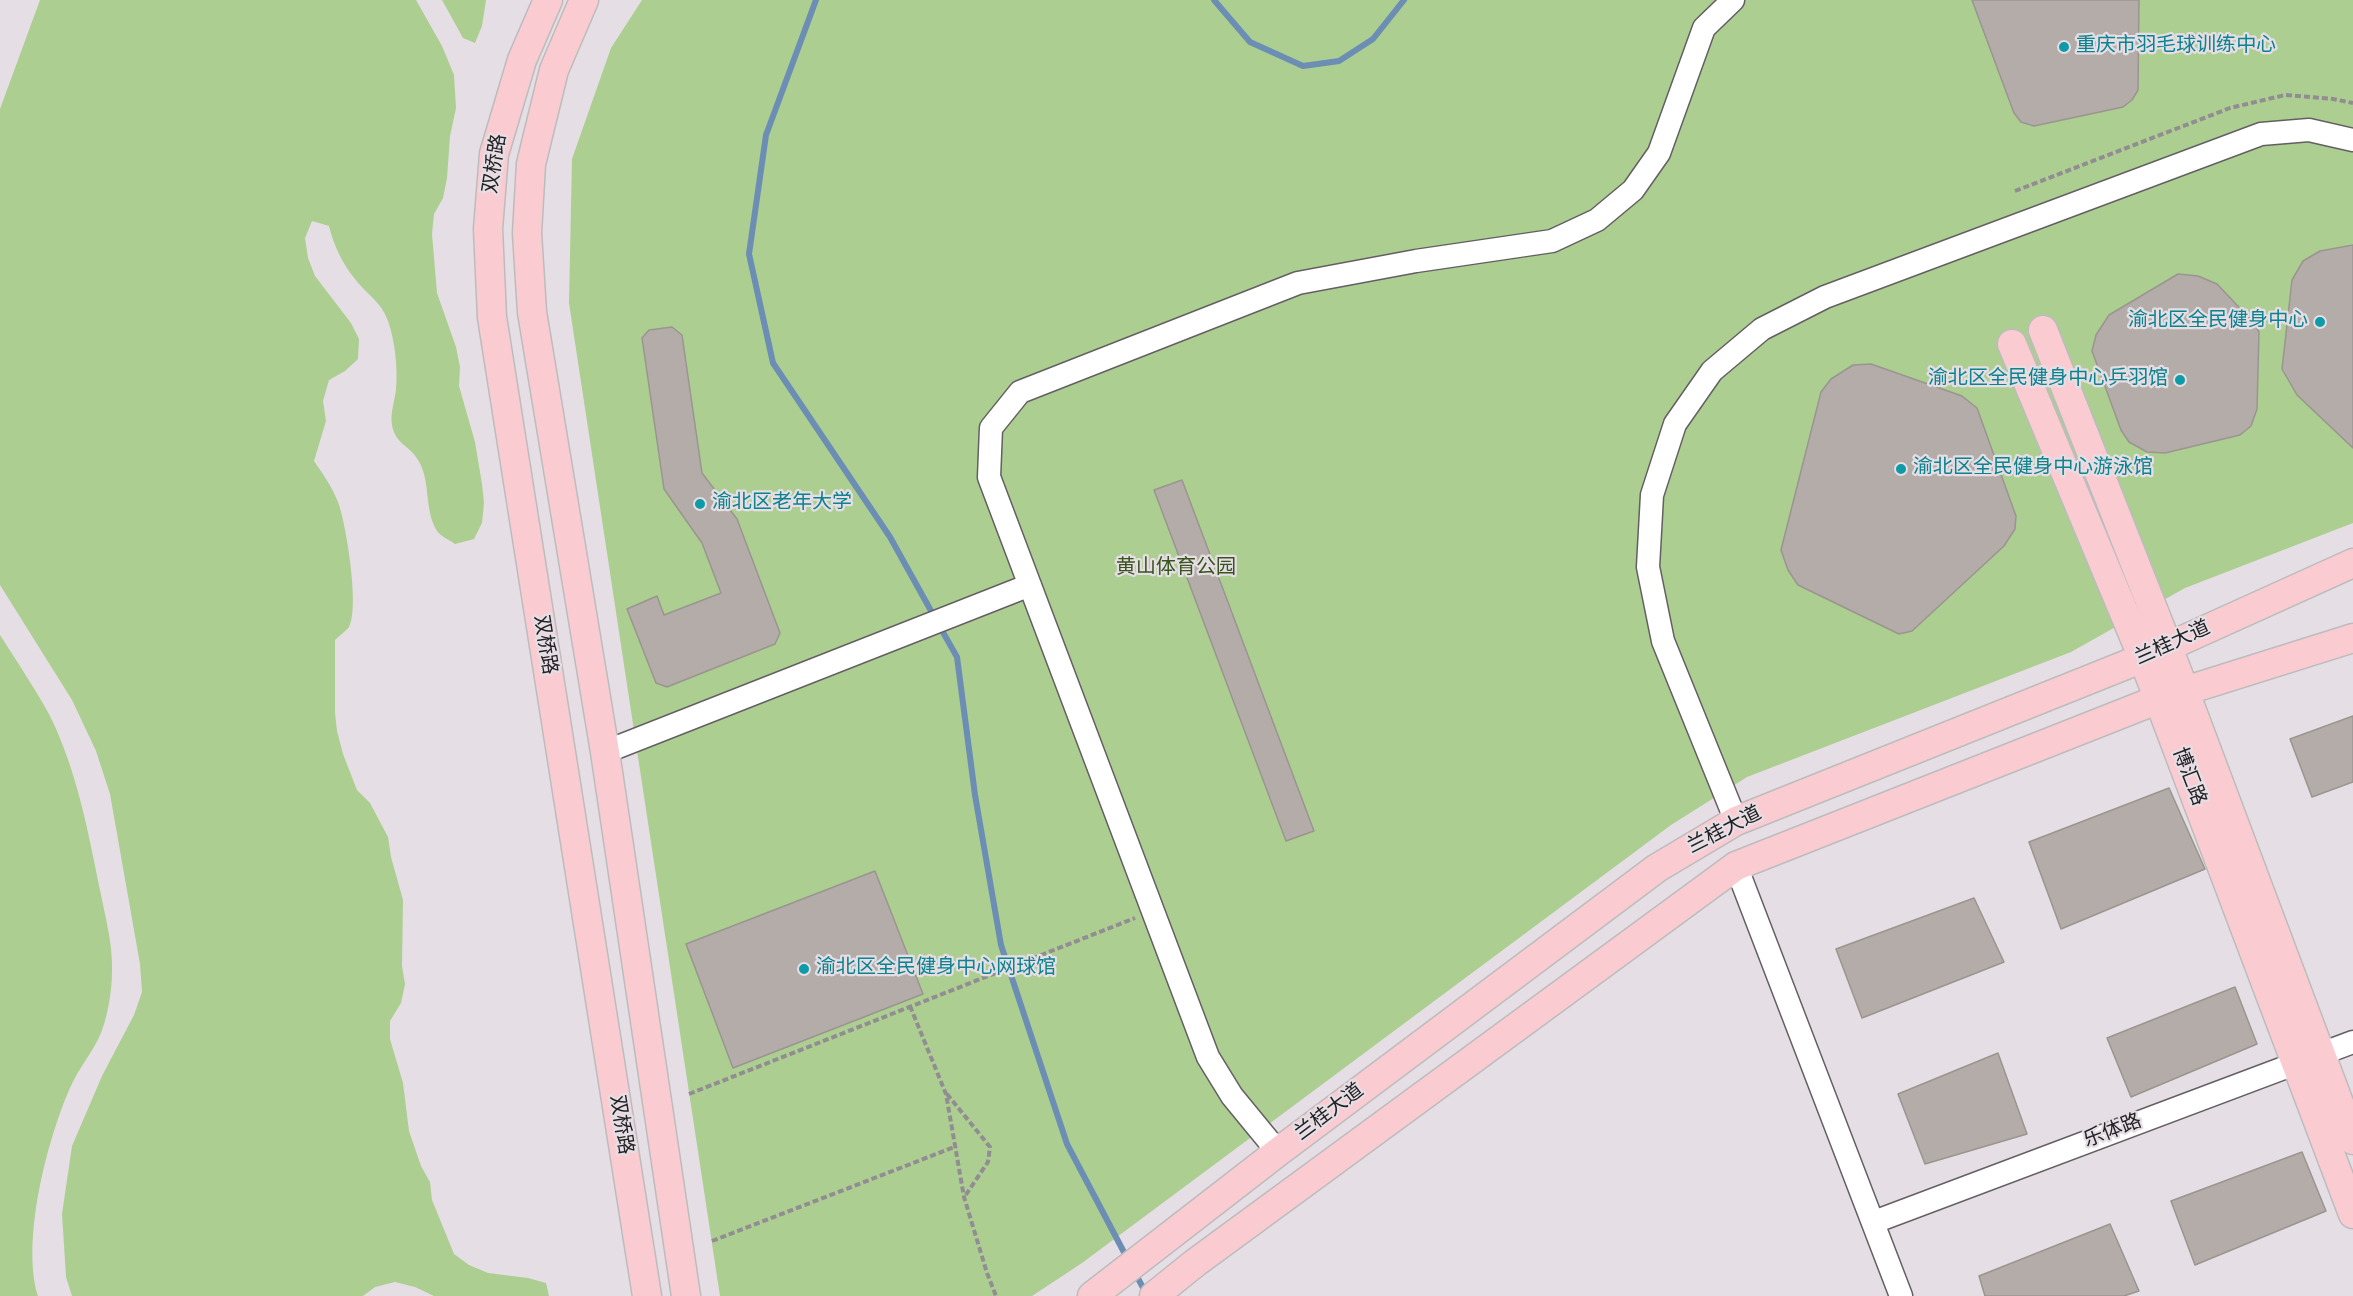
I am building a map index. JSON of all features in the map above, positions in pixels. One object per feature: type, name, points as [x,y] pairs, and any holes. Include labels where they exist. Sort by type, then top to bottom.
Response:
[{"type":"main road","name":"双桥路","points":[[548,0],[522,60],[494,154],[488,229],[492,317],[647,1296]]},
{"type":"main road","name":"双桥路","points":[[584,0],[554,70],[531,164],[527,233],[532,312],[605,752],[686,1296]]},
{"type":"main road","name":"博汇路","points":[[2043,330],[2168,647],[2172,695],[2310,1058],[2353,1214]]},
{"type":"main road","name":"博汇路","points":[[2012,344],[2143,658],[2172,695]]},
{"type":"main road","name":"兰桂大道","points":[[1096,1293],[1278,1152],[1657,868],[1736,821],[2143,658],[2353,563]]},
{"type":"main road","name":"兰桂大道","points":[[1154,1296],[1195,1263],[1736,866],[2172,695],[2353,638]]},
{"type":"main road","name":"博汇路","points":[[2310,1058],[2353,1140]]},
{"type":"street","points":[[1278,1152],[1232,1096],[1208,1057],[989,477],[991,428],[1020,392],[1298,283],[1416,261],[1552,241],[1597,220],[1633,190],[1659,153],[1704,28],[1733,0]]},
{"type":"street","points":[[1736,821],[1663,641],[1648,567],[1652,495],[1675,424],[1712,371],[1762,329],[1825,297],[2260,134],[2309,130],[2353,140]]},
{"type":"street","points":[[2012,344],[2043,330]]},
{"type":"street","points":[[605,752],[1030,585]]},
{"type":"street","points":[[1736,866],[1901,1296]]},
{"type":"street","name":"乐体路","points":[[1874,1222],[2353,1042]]},
{"type":"path","points":[[2015,191],[2230,108],[2285,95],[2353,103]]},
{"type":"path","points":[[689,1094],[1153,911]]},
{"type":"path","points":[[910,1006],[946,1094],[957,1146],[964,1197],[996,1296]]},
{"type":"path","points":[[946,1094],[990,1148],[988,1162],[964,1197]]},
{"type":"path","points":[[712,1241],[957,1146]]},
{"type":"green space","points":[[40,0],[416,0],[442,46],[454,75],[456,108],[450,136],[447,178],[443,198],[434,214],[432,234],[437,293],[456,347],[460,367],[459,386],[475,442],[484,503],[482,523],[474,539],[455,544],[437,531],[430,513],[421,465],[396,436],[392,425],[397,372],[388,321],[378,303],[346,267],[329,226],[312,221],[305,238],[308,258],[315,276],[351,323],[359,339],[358,359],[345,371],[329,380],[323,401],[326,421],[314,461],[338,502],[345,528],[352,585],[352,617],[349,627],[335,640],[337,731],[357,790],[370,803],[388,837],[403,900],[402,966],[405,984],[401,1003],[390,1021],[390,1039],[403,1083],[409,1131],[421,1166],[430,1182],[432,1200],[454,1254],[469,1265],[488,1273],[528,1278],[546,1283],[549,1296],[434,1296],[415,1287],[395,1282],[375,1287],[363,1296],[72,1296],[66,1277],[62,1214],[72,1146],[102,1076],[134,1015],[142,992],[140,964],[110,794],[96,751],[72,700],[0,585],[0,109]]},
{"type":"green space","points":[[442,0],[486,0],[482,26],[475,43],[463,38]]},
{"type":"green space","name":"黄山体育公园","points":[[642,0],[2353,0],[2353,523],[2185,588],[2071,652],[1747,777],[1671,825],[1082,1263],[1032,1296],[720,1296],[569,303],[572,159],[611,48]]},
{"type":"green space","points":[[0,635],[50,716],[68,758],[91,846],[112,961],[108,1010],[103,1026],[98,1040],[70,1088],[45,1162],[39,1191],[33,1248],[38,1296],[0,1296]]},
{"type":"building","name":"重庆市羽毛球训练中心","points":[[1972,0],[2139,0],[2138,90],[2132,100],[2123,107],[2034,126],[2021,122],[2014,113]]},
{"type":"building","name":"渝北区全民健身中心","points":[[2353,245],[2353,448],[2297,395],[2282,369],[2292,280],[2303,261],[2320,251]]},
{"type":"building","name":"渝北区全民健身中心乒羽馆","points":[[2178,274],[2198,276],[2217,284],[2253,322],[2259,332],[2257,409],[2251,426],[2240,435],[2165,453],[2147,452],[2129,442],[2121,430],[2092,351],[2096,335],[2109,315]]},
{"type":"building","name":"渝北区老年大学","points":[[672,327],[682,335],[702,473],[737,519],[780,633],[775,644],[667,687],[656,683],[627,609],[657,596],[664,615],[721,593],[702,543],[664,489],[642,338],[649,330]]},
{"type":"building","name":"渝北区全民健身中心游泳馆","points":[[1871,364],[1962,396],[1977,408],[2016,516],[2015,529],[2004,546],[1912,631],[1899,634],[1798,585],[1788,570],[1781,550],[1821,392],[1831,379],[1853,365]]},
{"type":"building","points":[[1182,480],[1314,831],[1286,841],[1154,490]]},
{"type":"building","points":[[2353,716],[2353,782],[2312,797],[2290,739]]},
{"type":"building","points":[[2169,788],[2205,869],[2061,929],[2029,842]]},
{"type":"building","name":"渝北区全民健身中心网球馆","points":[[875,871],[923,994],[733,1068],[686,944]]},
{"type":"building","points":[[1974,898],[2004,962],[1862,1018],[1836,949]]},
{"type":"building","points":[[2235,987],[2257,1044],[2131,1097],[2107,1038]]},
{"type":"building","points":[[1998,1053],[2027,1134],[1925,1164],[1898,1094]]},
{"type":"building","points":[[2302,1152],[2326,1211],[2195,1265],[2171,1201]]},
{"type":"building","points":[[2110,1224],[2139,1291],[2124,1296],[1985,1296],[1979,1276]]},
{"type":"waterway","points":[[816,0],[766,135],[749,254],[773,363],[890,537],[935,618]]},
{"type":"waterway","points":[[1214,0],[1250,42],[1303,66],[1339,61],[1373,39],[1404,0]]},
{"type":"waterway","points":[[940,627],[957,657],[975,795],[1001,945],[1067,1144],[1127,1258]]},
{"type":"waterway","points":[[1135,1273],[1147,1295]]},
{"type":"place","name":"重庆市羽毛球训练中心","points":[[2064,47]]},
{"type":"place","name":"渝北区全民健身中心","points":[[2320,322]]},
{"type":"place","name":"渝北区全民健身中心乒羽馆","points":[[2180,380]]},
{"type":"place","name":"渝北区全民健身中心游泳馆","points":[[1901,469]]},
{"type":"place","name":"渝北区老年大学","points":[[700,504]]},
{"type":"place","name":"渝北区全民健身中心网球馆","points":[[804,969]]}]
